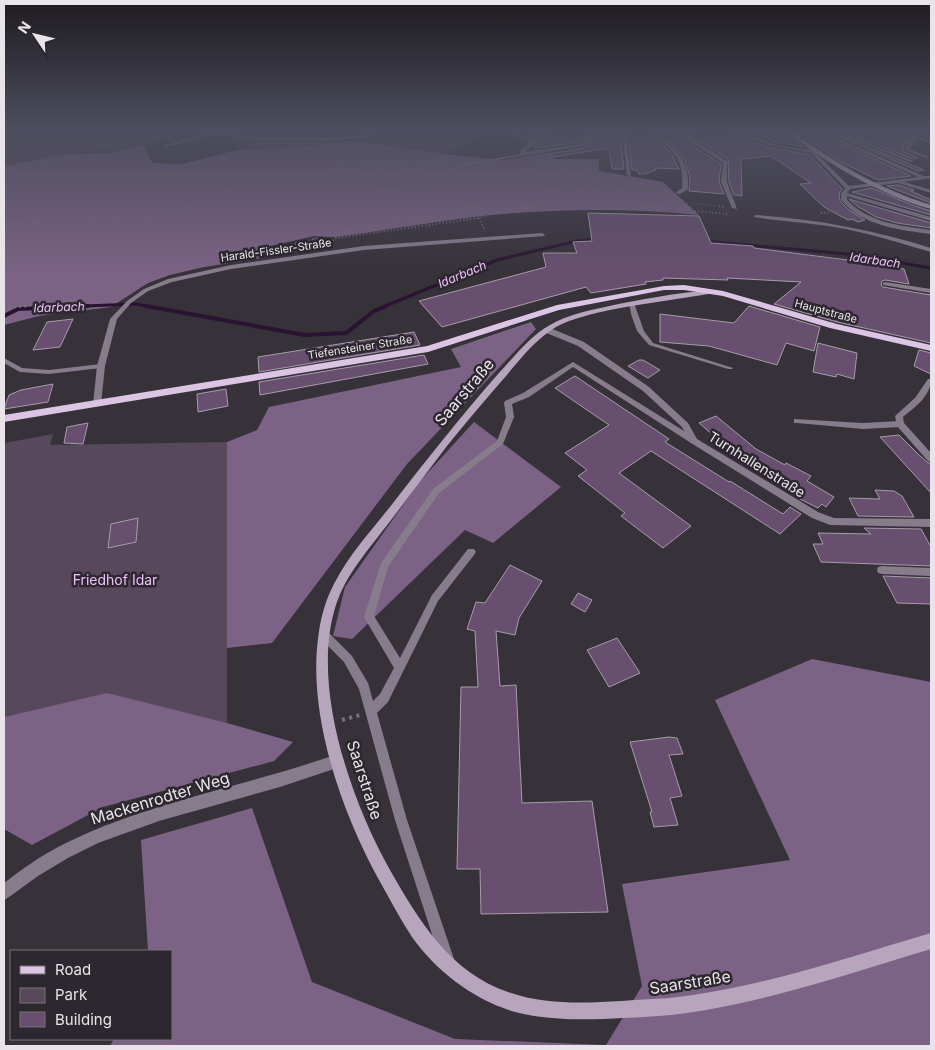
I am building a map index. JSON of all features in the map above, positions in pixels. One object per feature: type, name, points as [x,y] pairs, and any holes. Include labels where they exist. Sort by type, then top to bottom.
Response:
[{"type":"main road","name":"Tiefensteiner Straße","points":[[4,419],[436,347],[540,313],[615,296],[675,287],[716,291]]},
{"type":"main road","name":"Hauptstraße","points":[[716,291],[820,322],[931,348]]},
{"type":"street","points":[[678,193],[685,190],[687,177]]},
{"type":"street","points":[[724,177],[724,182],[735,208]]},
{"type":"street","points":[[838,177],[848,188]]},
{"type":"street","points":[[862,177],[907,199],[931,207]]},
{"type":"street","points":[[928,178],[896,180],[848,188],[844,194],[844,200],[858,214],[879,222],[931,232]]},
{"type":"street","points":[[896,180],[913,187],[931,191]]},
{"type":"street","points":[[844,194],[931,219]]},
{"type":"street","name":"Harald-Fissler-Straße","points":[[97,404],[101,366],[114,319],[129,302],[146,290],[170,280],[196,274],[317,255],[418,243],[542,235]]},
{"type":"street","name":"Saarstraße","points":[[716,291],[672,295],[631,303],[568,319],[547,330],[530,343],[490,388],[363,550],[340,583],[329,606],[324,635],[324,694],[342,781],[365,837],[387,879],[422,937],[471,983],[523,1006],[591,1011],[696,1003],[796,981],[931,941]]},
{"type":"street","name":"Turnhallenstraße","points":[[547,330],[582,344],[646,389],[685,424],[694,441],[815,515],[834,522],[931,523]]},
{"type":"street","points":[[931,380],[918,400],[899,416],[900,424],[931,459]]},
{"type":"street","points":[[882,570],[931,572]]},
{"type":"street","name":"Mackenrodter Weg","points":[[4,892],[30,871],[57,854],[93,836],[194,804],[294,776],[337,761]]},
{"type":"lane","points":[[756,216],[783,218],[862,232],[896,239],[931,250]]},
{"type":"lane","points":[[885,284],[931,291]]},
{"type":"lane","points":[[631,303],[640,329],[646,340],[651,344],[730,368]]},
{"type":"lane","points":[[4,360],[20,370],[49,372],[101,366]]},
{"type":"lane","points":[[400,668],[368,617],[384,566],[436,490],[500,442],[510,417],[508,403],[526,395],[573,364],[694,441]]},
{"type":"lane","points":[[797,421],[863,426],[900,424]]},
{"type":"lane","points":[[371,711],[384,698],[435,598],[471,552]]},
{"type":"lane","points":[[324,635],[348,659],[364,688],[401,820],[449,964]]},
{"type":"path","points":[[4,224],[79,219],[145,221],[159,219],[188,206],[225,194],[238,183],[248,179],[272,177],[330,182],[375,177]]},
{"type":"path","points":[[358,177],[355,178],[365,179]]},
{"type":"path","points":[[430,177],[381,192],[471,177]]},
{"type":"path","points":[[586,177],[631,186]]},
{"type":"path","points":[[295,244],[413,218],[463,215],[457,209],[480,206],[511,197],[550,192],[588,181],[612,185],[670,200]]},
{"type":"path","points":[[635,191],[624,185],[648,186]]},
{"type":"path","points":[[618,203],[591,193],[568,196],[568,192],[588,188],[663,194],[678,193]]},
{"type":"path","points":[[678,202],[735,208]]},
{"type":"path","points":[[314,239],[336,238],[479,218],[516,208],[569,203],[618,203],[756,216]]},
{"type":"path","points":[[317,255],[336,238]]},
{"type":"path","points":[[4,308],[48,304],[136,289],[146,290]]},
{"type":"path","points":[[329,724],[371,711]]},
{"type":"green space","name":"Friedhof Idar","points":[[53,434],[50,445],[227,442],[227,723],[107,694],[4,717],[4,443]]},
{"type":"shaded area","points":[[4,177],[634,177],[663,182],[699,215],[621,210],[542,211],[471,217],[336,237],[314,236],[261,248],[263,258],[204,267],[170,275],[148,283],[111,307],[39,316],[4,325]]},
{"type":"shaded area","points":[[531,322],[536,329],[407,464],[272,643],[227,648],[227,442],[257,430],[269,407],[461,367],[451,349]]},
{"type":"shaded area","points":[[474,422],[561,487],[493,543],[465,530],[352,639],[333,636],[345,587],[420,481]]},
{"type":"shaded area","points":[[812,659],[931,682],[931,1046],[110,1046],[113,1040],[172,1040],[172,950],[148,950],[141,840],[252,808],[312,982],[455,1039],[606,1045],[642,986],[622,884],[790,860],[715,700]]},
{"type":"shaded area","points":[[107,693],[227,723],[293,742],[274,761],[103,807],[32,845],[4,829],[4,717]]},
{"type":"building","points":[[690,177],[720,177],[719,182],[724,194],[689,191]]},
{"type":"building","points":[[729,177],[741,177],[742,196],[734,195]]},
{"type":"building","points":[[802,177],[831,177],[842,189],[839,194],[840,201],[849,210],[865,220],[858,222],[852,219],[848,220],[824,207],[800,184],[811,183]]},
{"type":"building","points":[[872,177],[903,177],[878,180]]},
{"type":"building","points":[[898,185],[914,190],[911,191],[931,200],[931,203],[887,186]]},
{"type":"building","points":[[872,188],[931,211],[931,215],[852,192]]},
{"type":"building","points":[[849,199],[931,223],[931,228],[897,223],[876,217]]},
{"type":"building","points":[[588,213],[699,216],[711,243],[753,246],[754,248],[904,269],[909,284],[885,280],[882,281],[881,285],[883,287],[931,295],[931,343],[837,322],[774,304],[801,282],[727,278],[728,280],[663,278],[663,280],[645,282],[646,284],[591,293],[586,287],[442,327],[419,301],[546,267],[543,253],[577,253],[573,242],[592,241]]},
{"type":"building","points":[[749,306],[820,327],[814,351],[786,343],[777,365],[709,346],[660,342],[660,314],[734,323]]},
{"type":"building","points":[[73,319],[60,347],[33,350],[47,322]]},
{"type":"building","points":[[414,332],[420,345],[259,372],[258,357]]},
{"type":"building","points":[[818,343],[857,353],[854,379],[837,374],[836,377],[813,372]]},
{"type":"building","points":[[919,350],[931,353],[931,374],[914,366]]},
{"type":"building","points":[[424,355],[428,364],[260,395],[259,382]]},
{"type":"building","points":[[643,360],[660,370],[648,378],[628,366]]},
{"type":"building","points":[[575,376],[669,439],[665,442],[729,482],[783,514],[790,507],[801,514],[780,534],[651,451],[619,473],[691,526],[663,548],[621,516],[625,513],[578,476],[587,470],[565,453],[609,425],[555,388]]},
{"type":"building","points":[[53,384],[48,402],[4,409],[9,395],[21,390]]},
{"type":"building","points":[[226,389],[228,406],[198,412],[197,394]]},
{"type":"building","points":[[716,416],[756,449],[785,465],[786,463],[811,476],[807,481],[834,497],[826,507],[822,504],[818,508],[798,498],[802,494],[740,458],[699,423]]},
{"type":"building","points":[[88,423],[83,444],[64,443],[67,427]]},
{"type":"building","points":[[899,435],[931,464],[931,493],[880,437]]},
{"type":"building","points":[[875,490],[894,491],[902,496],[914,517],[858,516],[849,498],[880,499]]},
{"type":"building","points":[[138,518],[136,542],[108,548],[111,524]]},
{"type":"building","points":[[864,528],[921,529],[931,547],[931,566],[821,562],[813,544],[823,544],[818,533],[871,534]]},
{"type":"building","points":[[510,565],[542,581],[519,618],[515,635],[496,631],[500,686],[516,685],[522,803],[592,801],[608,912],[481,914],[480,869],[457,869],[461,687],[478,687],[475,631],[467,629],[476,602],[485,603]]},
{"type":"building","points":[[883,576],[931,578],[931,604],[897,603]]},
{"type":"building","points":[[578,593],[592,600],[585,612],[571,604]]},
{"type":"building","points":[[617,638],[640,673],[609,687],[587,650]]},
{"type":"building","points":[[669,737],[677,738],[683,754],[669,755],[682,796],[670,798],[678,825],[654,827],[650,812],[652,812],[630,742]]},
{"type":"waterway","name":"Idarbach","points":[[383,307],[497,260],[577,241],[597,239]]},
{"type":"waterway","name":"Idarbach","points":[[705,241],[847,254],[931,268]]},
{"type":"waterway","name":"Idarbach","points":[[59,307],[135,304],[153,307]]},
{"type":"waterway","name":"Idarbach","points":[[4,316],[18,309],[88,306]]},
{"type":"waterway","name":"Idarbach","points":[[146,306],[305,335],[346,333],[374,311],[386,306]]}]
